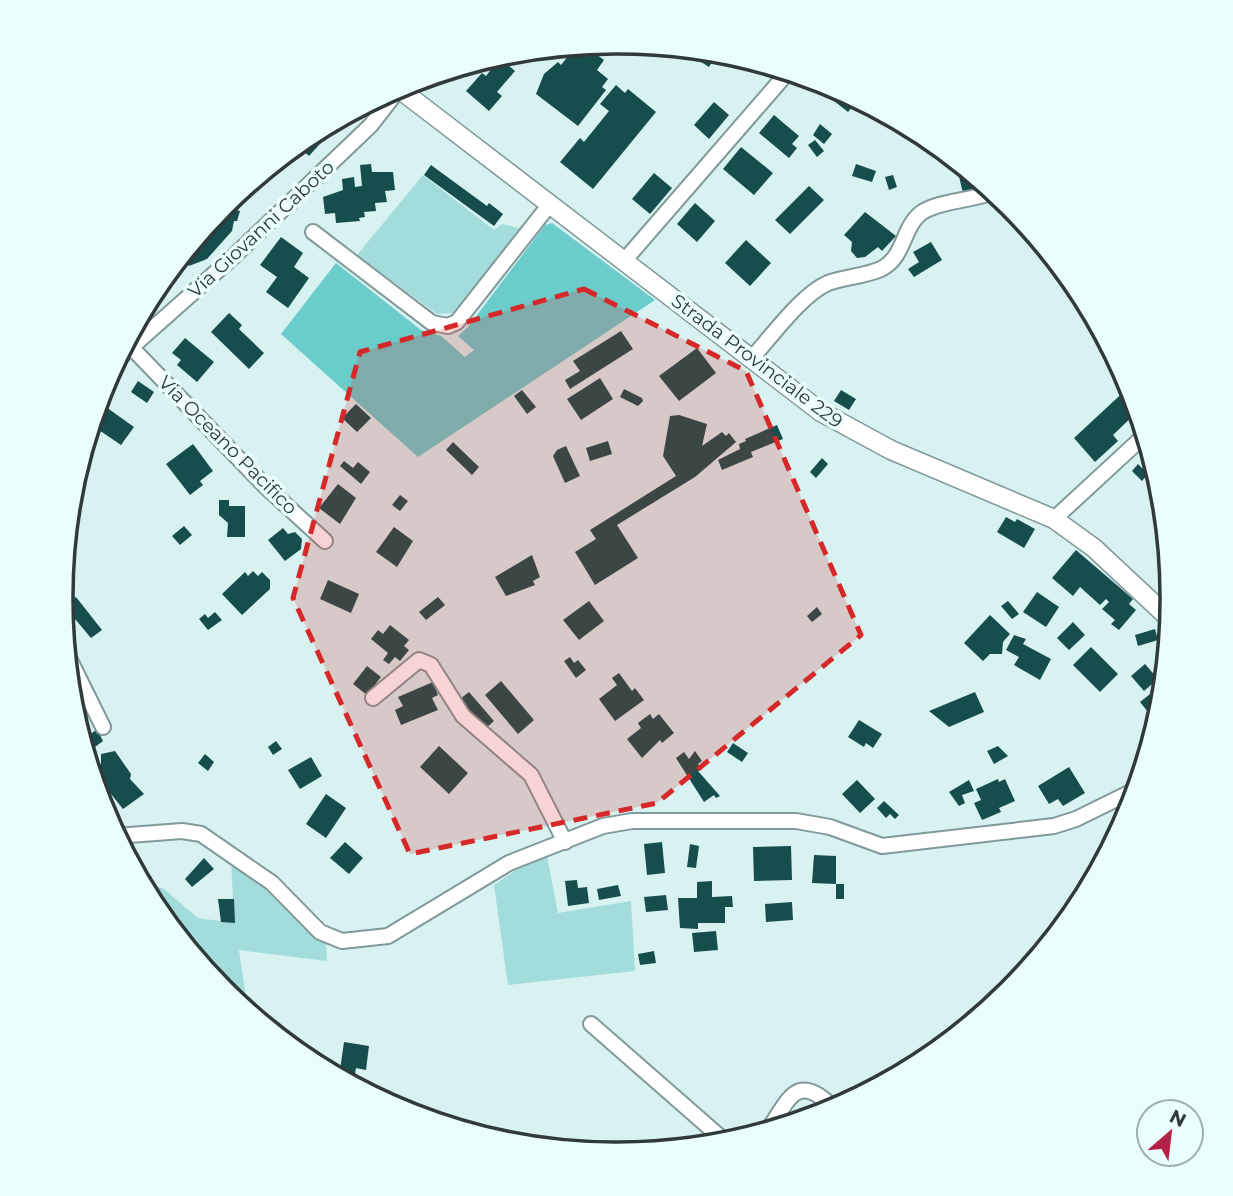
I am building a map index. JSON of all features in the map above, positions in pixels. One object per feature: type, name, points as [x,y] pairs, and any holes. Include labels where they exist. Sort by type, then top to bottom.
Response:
[{"type":"street","points":[[624,261],[781,80]]},
{"type":"street","name":"Strada Provinciale 229","points":[[408,96],[821,412],[853,431],[1054,519],[1094,548],[1160,609]]},
{"type":"street","name":"Via Giovanni Caboto","points":[[137,344],[371,125],[385,106]]},
{"type":"street","points":[[751,359],[791,314],[826,284],[881,269],[889,263],[904,244],[909,228],[921,214],[982,196]]},
{"type":"street","points":[[313,232],[432,323],[448,326],[457,322],[550,204]]},
{"type":"street","name":"Via Oceano Pacifico","points":[[133,350],[265,486],[325,541]]},
{"type":"street","points":[[1054,519],[1137,442]]},
{"type":"street","points":[[373,698],[419,660],[431,665],[463,716],[531,775],[565,842]]},
{"type":"street","points":[[78,677],[103,727]]},
{"type":"street","points":[[128,835],[182,831],[201,834],[272,883],[320,932],[342,941],[388,936],[403,930],[509,863],[603,826],[666,819],[796,821],[830,827],[881,846],[1054,826],[1076,819],[1123,796]]},
{"type":"street","points":[[591,1024],[715,1132]]},
{"type":"street","points":[[777,1117],[791,1096],[806,1088],[816,1091],[825,1100]]},
{"type":"highlighted area","points":[[584,289],[746,371],[861,635],[657,803],[410,854],[293,598],[360,352]]},
{"type":"shaded area","points":[[423,175],[494,230],[502,224],[523,229],[453,313],[437,314],[357,255]]},
{"type":"shaded area","points":[[552,223],[655,300],[418,457],[281,334],[336,263],[421,330],[441,336],[465,357],[474,350],[458,336],[468,327],[545,225]]},
{"type":"shaded area","points":[[547,856],[558,913],[631,901],[635,971],[508,985],[494,885],[516,870]]},
{"type":"shaded area","points":[[231,859],[326,942],[327,961],[239,950],[246,995],[208,957],[155,885],[164,889],[198,918],[234,923]]},
{"type":"building","points":[[597,55],[604,60],[597,70],[608,79],[602,87],[606,90],[578,126],[536,94],[544,74],[558,62],[561,65],[568,57]]},
{"type":"building","points":[[508,65],[515,71],[497,92],[502,96],[489,111],[466,91],[482,73],[486,76],[491,69]]},
{"type":"building","points":[[616,85],[625,93],[628,89],[656,112],[593,189],[560,162],[580,138],[584,142],[609,111],[600,104]]},
{"type":"building","points":[[831,99],[852,108],[848,112]]},
{"type":"building","points":[[714,102],[729,115],[709,139],[694,125]]},
{"type":"building","points":[[774,115],[799,136],[792,144],[797,148],[789,158],[759,133]]},
{"type":"building","points":[[820,124],[832,134],[824,144],[813,135]]},
{"type":"building","points":[[323,140],[309,156],[305,152]]},
{"type":"building","points":[[815,140],[824,151],[817,157],[808,145]]},
{"type":"building","points":[[741,147],[773,173],[754,195],[723,169]]},
{"type":"building","points":[[371,164],[372,172],[393,172],[395,190],[385,191],[387,202],[375,203],[376,211],[364,212],[365,217],[359,218],[360,221],[336,223],[335,213],[325,214],[323,197],[343,190],[342,179],[354,177],[355,187],[362,186],[360,165]]},
{"type":"building","points":[[856,164],[876,171],[872,182],[852,176]]},
{"type":"building","points":[[431,165],[487,206],[489,203],[503,214],[494,226],[424,175]]},
{"type":"building","points":[[654,173],[672,188],[650,214],[632,199]]},
{"type":"building","points":[[893,175],[897,187],[889,190],[885,177]]},
{"type":"building","points":[[959,176],[976,190],[963,193]]},
{"type":"building","points":[[809,186],[824,200],[790,234],[775,220]]},
{"type":"building","points":[[695,203],[715,221],[697,242],[677,224]]},
{"type":"building","points":[[236,210],[240,211],[232,231],[207,259],[189,266],[188,263],[208,239]]},
{"type":"building","points":[[865,212],[896,236],[882,251],[878,247],[865,257],[857,258],[851,251],[852,242],[844,235]]},
{"type":"building","points":[[281,237],[303,253],[294,267],[309,278],[288,308],[266,292],[277,277],[260,265]]},
{"type":"building","points":[[746,240],[771,263],[750,286],[725,263]]},
{"type":"building","points":[[931,242],[942,260],[914,277],[908,269],[919,262],[913,252]]},
{"type":"building","points":[[229,313],[242,325],[239,329],[264,353],[249,369],[211,332]]},
{"type":"building","points":[[621,331],[633,349],[570,389],[565,380],[580,371],[573,361]]},
{"type":"building","points":[[185,338],[214,362],[197,382],[177,365],[181,360],[172,353]]},
{"type":"building","points":[[697,348],[716,373],[679,401],[659,376]]},
{"type":"building","points":[[600,378],[613,399],[581,420],[567,399]]},
{"type":"building","points":[[138,381],[154,392],[147,403],[131,392]]},
{"type":"building","points":[[624,389],[643,401],[638,406],[620,397]]},
{"type":"building","points":[[522,390],[536,407],[527,414],[514,396]]},
{"type":"building","points":[[841,390],[856,399],[849,410],[834,401]]},
{"type":"building","points":[[1121,395],[1130,419],[1113,435],[1118,441],[1095,462],[1074,438]]},
{"type":"building","points":[[356,404],[371,418],[357,432],[342,418]]},
{"type":"building","points":[[107,408],[134,427],[121,445],[100,430]]},
{"type":"building","points":[[679,415],[707,424],[702,446],[722,432],[726,436],[729,433],[736,442],[695,477],[617,525],[638,558],[595,585],[575,552],[596,539],[590,530],[676,476],[663,456],[670,416]]},
{"type":"building","points":[[777,425],[783,439],[751,452],[753,457],[722,470],[718,460],[740,449],[739,444],[746,441],[745,439]]},
{"type":"building","points":[[608,441],[612,454],[590,461],[586,448]]},
{"type":"building","points":[[453,442],[479,467],[472,475],[446,450]]},
{"type":"building","points":[[193,444],[213,471],[200,481],[203,485],[190,495],[166,464]]},
{"type":"building","points":[[566,446],[580,476],[565,483],[553,456],[557,450]]},
{"type":"building","points":[[822,458],[828,464],[816,478],[810,472]]},
{"type":"building","points":[[344,461],[353,468],[358,462],[370,472],[361,484],[340,466]]},
{"type":"building","points":[[1138,464],[1146,476],[1142,481],[1132,471]]},
{"type":"building","points":[[338,484],[356,498],[340,524],[319,508]]},
{"type":"building","points":[[400,495],[408,501],[400,511],[392,505]]},
{"type":"building","points":[[219,500],[229,500],[229,506],[245,506],[245,537],[227,537],[228,523],[219,515]]},
{"type":"building","points":[[1006,517],[1015,522],[1017,519],[1035,529],[1024,548],[997,532]]},
{"type":"building","points":[[184,526],[192,535],[180,545],[172,536]]},
{"type":"building","points":[[394,527],[413,541],[397,567],[376,552]]},
{"type":"building","points":[[283,528],[288,534],[295,532],[302,539],[301,549],[285,561],[268,540]]},
{"type":"building","points":[[1076,550],[1133,599],[1129,604],[1136,610],[1119,630],[1111,624],[1115,620],[1102,609],[1109,602],[1106,599],[1100,605],[1080,587],[1073,596],[1052,578]]},
{"type":"building","points":[[532,555],[540,577],[533,581],[535,585],[506,596],[495,577]]},
{"type":"building","points":[[253,571],[258,576],[262,572],[270,580],[270,589],[242,615],[222,594],[245,572],[248,576]]},
{"type":"building","points":[[328,580],[359,594],[351,613],[320,599]]},
{"type":"building","points":[[1037,592],[1059,607],[1046,627],[1023,612]]},
{"type":"building","points":[[76,597],[102,630],[91,638],[74,617],[73,600]]},
{"type":"building","points":[[438,597],[445,605],[426,620],[419,612]]},
{"type":"building","points":[[589,601],[604,621],[579,640],[563,620]]},
{"type":"building","points":[[1008,601],[1019,614],[1012,619],[1001,606]]},
{"type":"building","points":[[817,607],[822,614],[812,622],[807,616]]},
{"type":"building","points":[[215,612],[222,620],[208,630],[199,619],[205,614],[208,618]]},
{"type":"building","points":[[990,615],[1010,634],[1003,642],[1002,654],[990,654],[983,661],[964,643]]},
{"type":"building","points":[[1073,622],[1085,635],[1069,650],[1057,638]]},
{"type":"building","points":[[390,625],[409,640],[404,646],[409,650],[400,661],[395,657],[389,664],[383,660],[388,653],[371,639],[378,630],[383,634]]},
{"type":"building","points":[[1155,629],[1158,640],[1138,646],[1135,635]]},
{"type":"building","points":[[1014,635],[1026,639],[1023,644],[1051,659],[1040,680],[1014,665],[1019,657],[1006,650]]},
{"type":"building","points":[[1091,647],[1118,674],[1100,692],[1073,665]]},
{"type":"building","points":[[570,657],[574,663],[578,660],[586,670],[576,678],[564,661]]},
{"type":"building","points":[[1145,664],[1155,675],[1154,683],[1144,691],[1131,676]]},
{"type":"building","points":[[367,666],[381,677],[367,695],[353,684]]},
{"type":"building","points":[[619,673],[632,691],[635,688],[644,700],[615,721],[599,699],[617,685],[612,678]]},
{"type":"building","points":[[501,681],[534,720],[518,734],[485,695]]},
{"type":"building","points":[[433,682],[438,695],[432,698],[438,710],[401,725],[395,710],[403,706],[398,697]]},
{"type":"building","points":[[469,692],[494,721],[485,729],[460,699]]},
{"type":"building","points":[[975,692],[984,712],[949,727],[929,711]]},
{"type":"building","points":[[1152,693],[1148,712],[1140,702]]},
{"type":"building","points":[[650,714],[653,719],[659,714],[674,733],[662,743],[660,740],[642,758],[627,739],[641,728],[638,723]]},
{"type":"building","points":[[859,720],[882,734],[873,748],[866,743],[864,747],[848,737]]},
{"type":"building","points":[[97,729],[103,741],[95,747],[90,735]]},
{"type":"building","points":[[276,741],[282,749],[273,755],[268,747]]},
{"type":"building","points":[[733,743],[748,753],[742,762],[727,752]]},
{"type":"building","points":[[439,746],[468,773],[449,794],[420,767]]},
{"type":"building","points":[[998,746],[1008,756],[994,764],[987,751]]},
{"type":"building","points":[[115,751],[131,774],[130,779],[144,794],[123,809],[108,791],[99,765],[101,754]]},
{"type":"building","points":[[695,751],[702,761],[698,764],[702,769],[698,771],[720,796],[716,798],[714,795],[704,802],[676,758],[684,752],[689,759]]},
{"type":"building","points":[[205,754],[214,762],[208,771],[198,763]]},
{"type":"building","points":[[311,757],[322,776],[300,789],[288,770]]},
{"type":"building","points":[[1069,767],[1085,793],[1063,806],[1058,799],[1049,804],[1038,786]]},
{"type":"building","points":[[998,779],[999,782],[1005,779],[1015,801],[999,808],[1001,812],[982,820],[974,803],[981,800],[976,789]]},
{"type":"building","points":[[857,780],[875,799],[860,813],[842,794]]},
{"type":"building","points":[[969,780],[974,791],[962,795],[965,803],[959,806],[949,792]]},
{"type":"building","points":[[326,794],[346,808],[326,838],[306,824]]},
{"type":"building","points":[[884,801],[899,815],[895,819],[890,814],[886,818],[877,808]]},
{"type":"building","points":[[345,842],[363,858],[349,874],[330,858]]},
{"type":"building","points":[[662,842],[665,873],[647,875],[644,844]]},
{"type":"building","points":[[690,844],[699,846],[696,868],[687,867]]},
{"type":"building","points":[[791,846],[792,880],[754,881],[753,847]]},
{"type":"building","points":[[814,855],[836,856],[836,884],[812,883]]},
{"type":"building","points":[[204,858],[214,869],[192,887],[185,879]]},
{"type":"building","points":[[577,880],[578,888],[587,887],[589,903],[568,906],[565,881]]},
{"type":"building","points":[[712,881],[712,897],[732,896],[733,907],[725,907],[725,923],[698,923],[698,929],[680,928],[678,898],[697,898],[697,882]]},
{"type":"building","points":[[836,884],[844,884],[844,899],[836,899]]},
{"type":"building","points":[[618,885],[621,896],[599,900],[597,889]]},
{"type":"building","points":[[666,895],[668,910],[646,912],[644,897]]},
{"type":"building","points":[[218,899],[234,899],[235,923],[221,922]]},
{"type":"building","points":[[792,902],[793,920],[766,922],[765,904]]},
{"type":"building","points":[[716,931],[718,950],[694,952],[692,933]]},
{"type":"building","points":[[654,951],[656,963],[640,965],[638,954]]},
{"type":"building","points":[[344,1042],[369,1046],[366,1070],[356,1068],[355,1074],[341,1066]]}]
